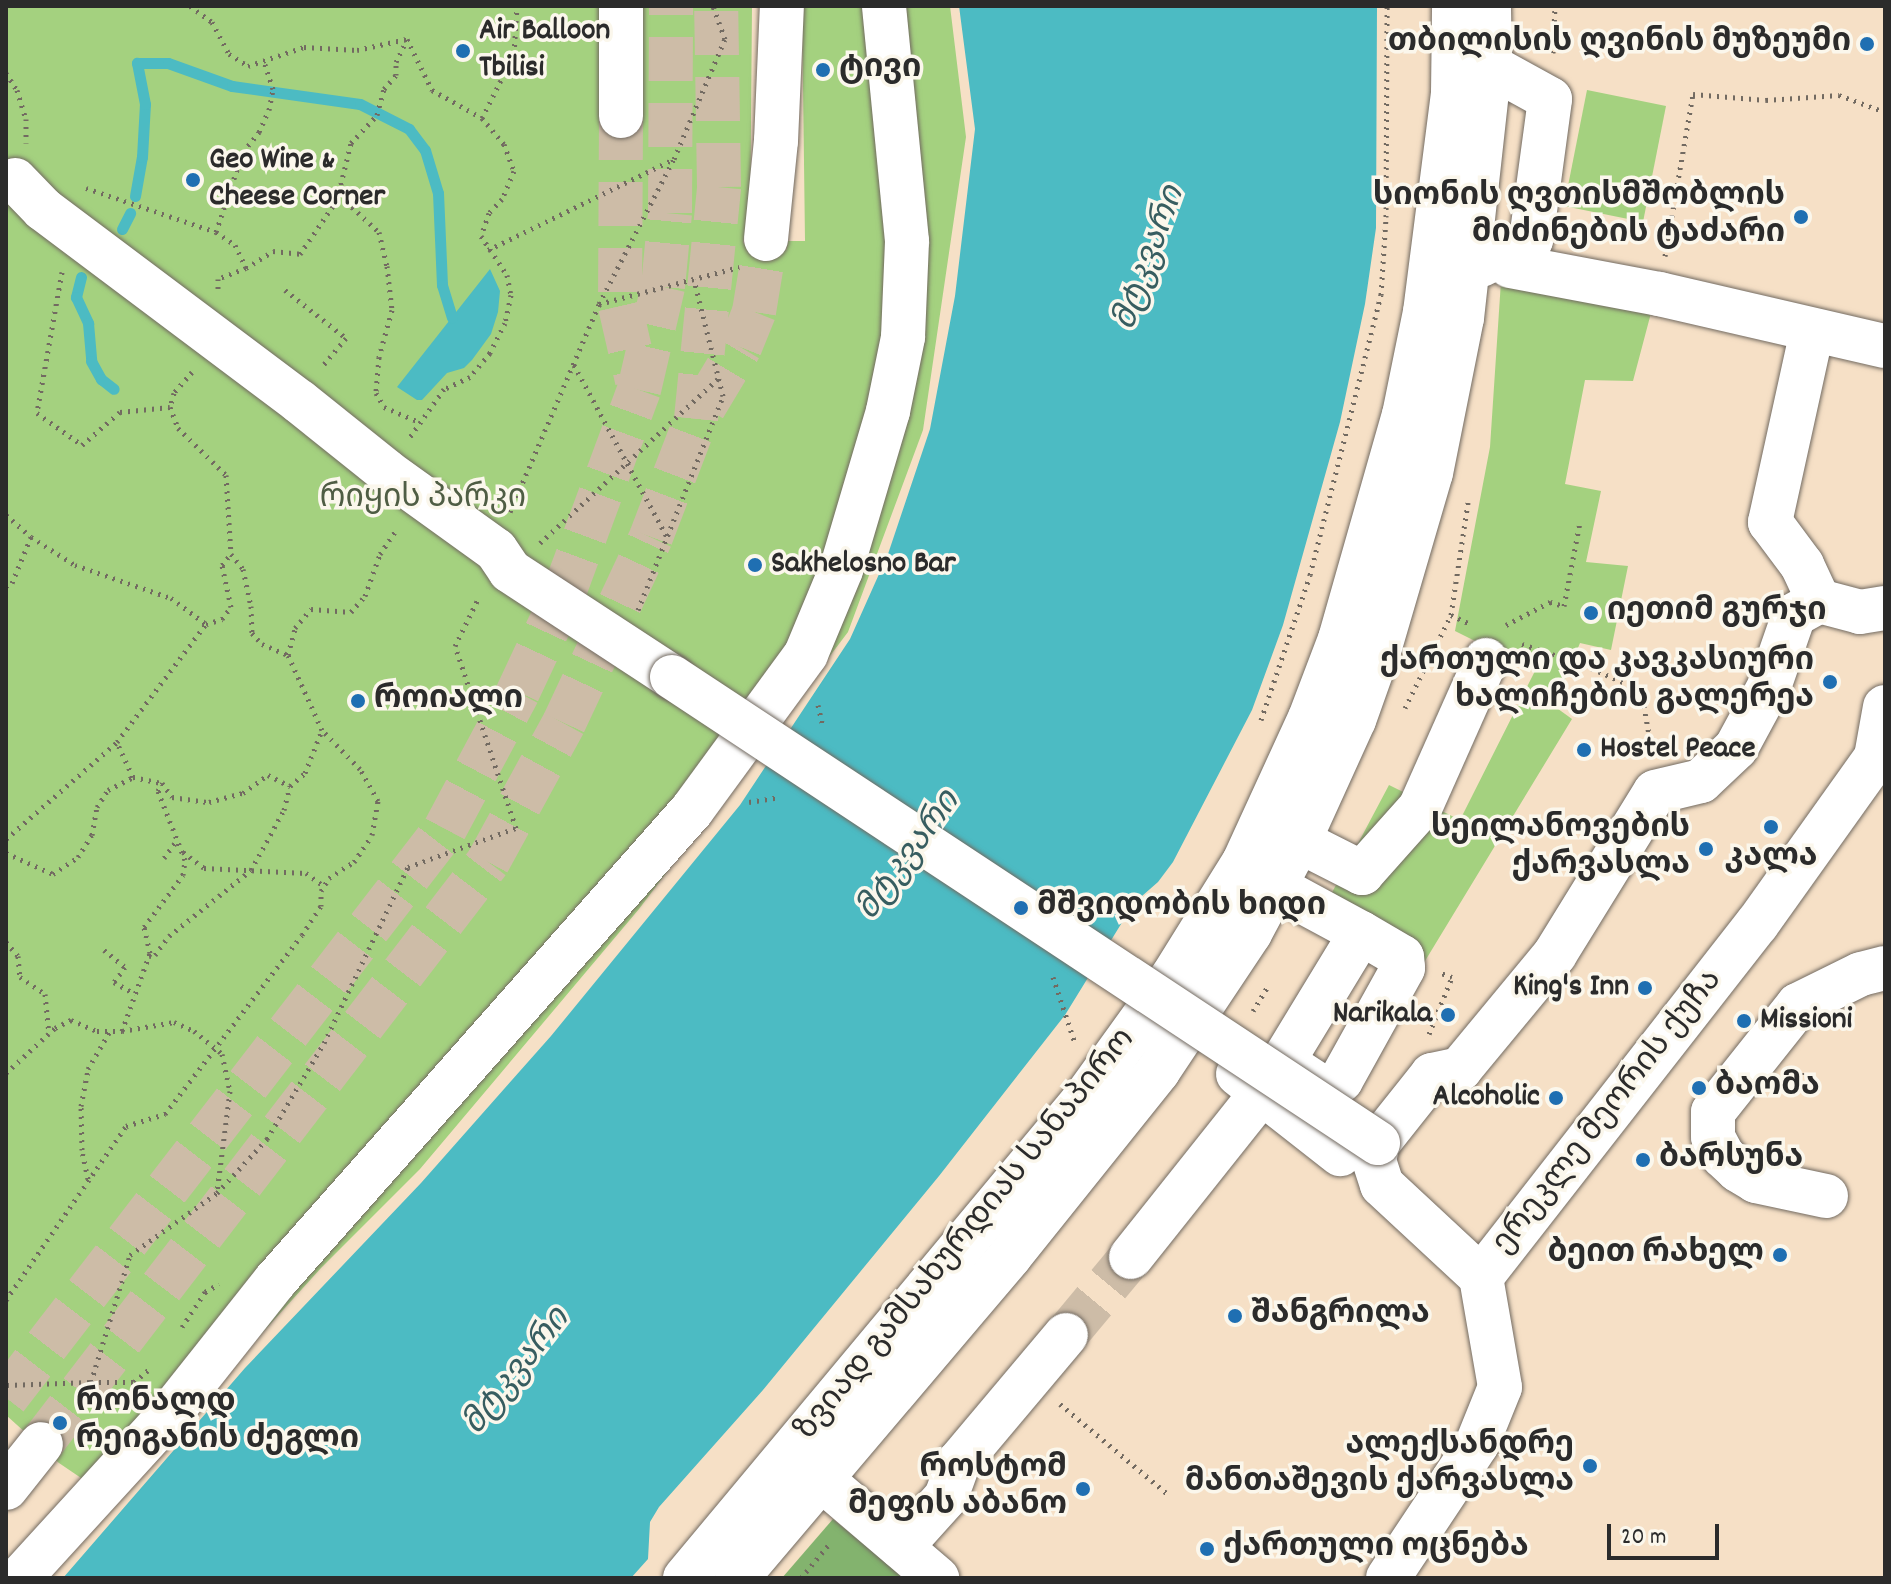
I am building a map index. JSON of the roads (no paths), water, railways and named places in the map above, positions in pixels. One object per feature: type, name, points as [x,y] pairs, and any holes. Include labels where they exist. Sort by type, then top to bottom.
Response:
[{"type":"main road","points":[[621,6],[621,116]]},
{"type":"main road","points":[[759,252],[776,141],[782,6]]},
{"type":"main road","points":[[20,1578],[168,1416],[275,1281],[692,810],[737,754],[806,654],[841,570],[888,411],[903,337],[907,241],[884,6]]},
{"type":"main road","name":"ზვიად გამსახურდიას სანაპირო","points":[[685,1578],[1073,1113],[1173,976],[1244,862],[1310,718],[1340,639],[1404,415],[1425,312],[1453,93],[1454,6]]},
{"type":"main road","name":"ზვიად გამსახურდიას სანაპირო","points":[[737,1578],[1028,1233],[1187,1032],[1276,887],[1299,841],[1354,720],[1410,557],[1453,375],[1490,66],[1489,6]]},
{"type":"main road","points":[[1467,270],[1531,240],[1550,99],[1490,66]]},
{"type":"main road","points":[[29,195],[503,560],[1359,1148]]},
{"type":"main road","points":[[1510,266],[1661,280],[1812,331],[1885,346]]},
{"type":"main road","points":[[1812,331],[1770,522],[1802,565],[1819,601]]},
{"type":"main road","points":[[1359,1148],[1432,1075],[1460,1069],[1555,954],[1655,792],[1701,781],[1736,748],[1769,687],[1794,615],[1819,601],[1860,612],[1885,608]]},
{"type":"main road","points":[[1299,841],[1362,873],[1420,808],[1494,643]]},
{"type":"main road","points":[[1881,758],[1885,707]]},
{"type":"main road","name":"ერეკლე მეორის ქუჩა","points":[[1388,1578],[1477,1444],[1500,1387],[1481,1277],[1757,924],[1881,758]]},
{"type":"main road","points":[[1272,1078],[1330,1089],[1341,1080],[1403,968],[1402,957],[1276,887]]},
{"type":"main road","points":[[1131,1257],[1272,1078],[1361,933]]},
{"type":"main road","points":[[1826,1196],[1756,1181],[1738,1170],[1723,1156],[1713,1137],[1713,1112],[1798,1005],[1861,974],[1885,968]]},
{"type":"main road","points":[[1187,1032],[1272,1078],[1374,1160],[1382,1185],[1481,1277]]},
{"type":"main road","points":[[901,1547],[946,1497],[959,1462],[1066,1335]]},
{"type":"main road","points":[[6,1488],[41,1444]]},
{"type":"main road","points":[[821,1479],[937,1578]]},
{"type":"water","name":"მტკვარი","points":[[959,6],[1377,6],[1376,228],[1365,304],[1340,422],[1283,625],[1252,710],[1173,862],[1158,882],[1134,903],[1065,1015],[939,1176],[763,1390],[659,1507],[650,1522],[648,1559],[631,1578],[63,1578],[245,1368],[421,1183],[551,1036],[740,805],[850,639],[888,554],[930,429],[955,296],[975,129]]},
{"type":"water","points":[[490,269],[500,291],[498,312],[491,334],[472,360],[464,368],[447,373],[422,400],[397,387]]},
{"type":"waterway","points":[[135,196],[142,157],[145,104],[137,63],[168,63],[232,86],[360,104],[409,129],[425,150],[438,193],[442,285],[452,317]]},
{"type":"waterway","points":[[122,229],[130,213]]},
{"type":"waterway","points":[[81,277],[76,297],[88,323],[91,361],[101,379],[114,389]]},
{"type":"tunnel","points":[[6,1398],[445,829],[518,692],[562,598],[639,390],[663,287],[670,213],[671,6]]},
{"type":"tunnel","points":[[41,1444],[488,862],[564,723],[651,537],[696,419],[719,187],[716,6]]},
{"type":"tunnel","points":[[621,116],[620,306],[637,380]]},
{"type":"tunnel","points":[[704,407],[740,347],[754,312],[766,239]]},
{"type":"tunnel","points":[[1066,1335],[1131,1257]]},
{"type":"place","name":"თბილისის ღვინის მუზეუმი","points":[[1867,44]]},
{"type":"place","name":"Air Balloon Tbilisi","points":[[463,51]]},
{"type":"place","name":"ტივი","points":[[823,70]]},
{"type":"place","name":"Geo Wine & Cheese Corner","points":[[193,180]]},
{"type":"place","name":"სიონის ღვთისმშობლის მიძინების ტაძარი","points":[[1801,217]]},
{"type":"place","name":"Sakhelosno Bar","points":[[755,565]]},
{"type":"place","name":"იეთიმ გურჯი","points":[[1591,613]]},
{"type":"place","name":"ქართული და კავკასიური ხალიჩების გალერეა","points":[[1830,682]]},
{"type":"place","name":"როიალი","points":[[358,701]]},
{"type":"place","name":"Hostel Peace","points":[[1584,750]]},
{"type":"place","name":"კალა","points":[[1771,827]]},
{"type":"place","name":"სეილანოვების ქარვასლა","points":[[1706,849]]},
{"type":"place","name":"მშვიდობის ხიდი","points":[[1021,908]]},
{"type":"place","name":"King's Inn","points":[[1645,988]]},
{"type":"place","name":"Narikala","points":[[1448,1015]]},
{"type":"place","name":"Missioni","points":[[1744,1021]]},
{"type":"place","name":"ბაომა","points":[[1699,1088]]},
{"type":"place","name":"Alcoholic","points":[[1556,1098]]},
{"type":"place","name":"ბარსუნა","points":[[1643,1160]]},
{"type":"place","name":"ბეით რახელ","points":[[1780,1255]]},
{"type":"place","name":"შანგრილა","points":[[1235,1316]]},
{"type":"place","name":"რონალდ რეიგანის ძეგლი","points":[[60,1423]]},
{"type":"place","name":"ალექსანდრე მანთაშევის ქარვასლა","points":[[1590,1466]]},
{"type":"place","name":"როსტომ მეფის აბანო","points":[[1083,1489]]},
{"type":"place","name":"ქართული ოცნება","points":[[1207,1549]]},
{"type":"park label","name":"რიყის პარკი","points":[[423,500]]}]
